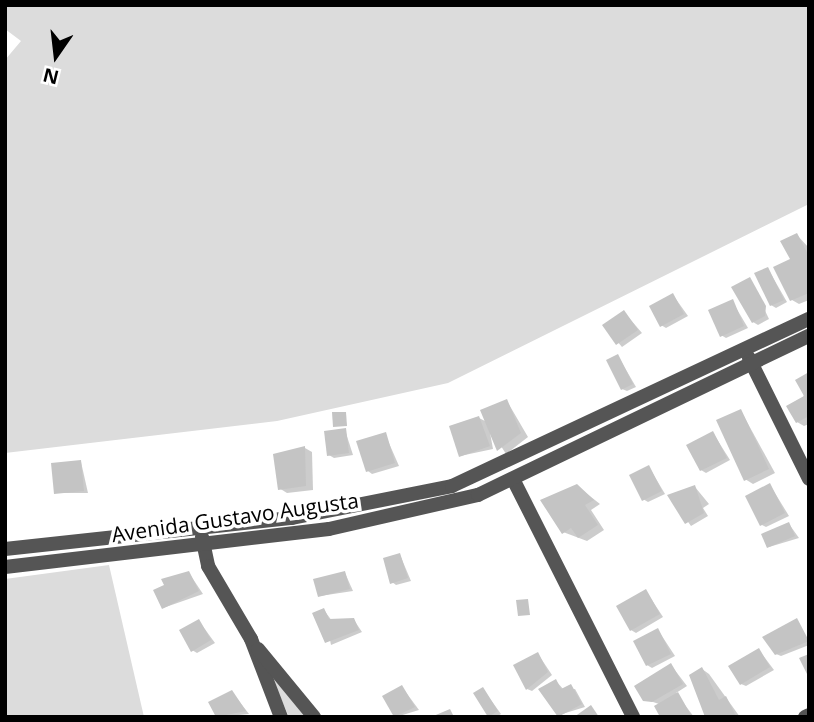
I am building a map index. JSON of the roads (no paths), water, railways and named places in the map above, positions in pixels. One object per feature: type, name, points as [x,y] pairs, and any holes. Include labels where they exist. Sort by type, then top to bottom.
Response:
[{"type":"street","name":"Avenida Gustavo Augusta","points":[[5,549],[201,529],[326,512],[475,478],[747,351],[809,319]]},
{"type":"street","name":"Avenida Gustavo Augusta","points":[[5,567],[329,529],[515,483],[809,336]]},
{"type":"street","points":[[747,351],[809,479]]},
{"type":"street","points":[[515,483],[633,717]]},
{"type":"street","points":[[201,529],[202,545],[251,639],[281,717]]},
{"type":"street","points":[[251,639],[314,717]]}]
